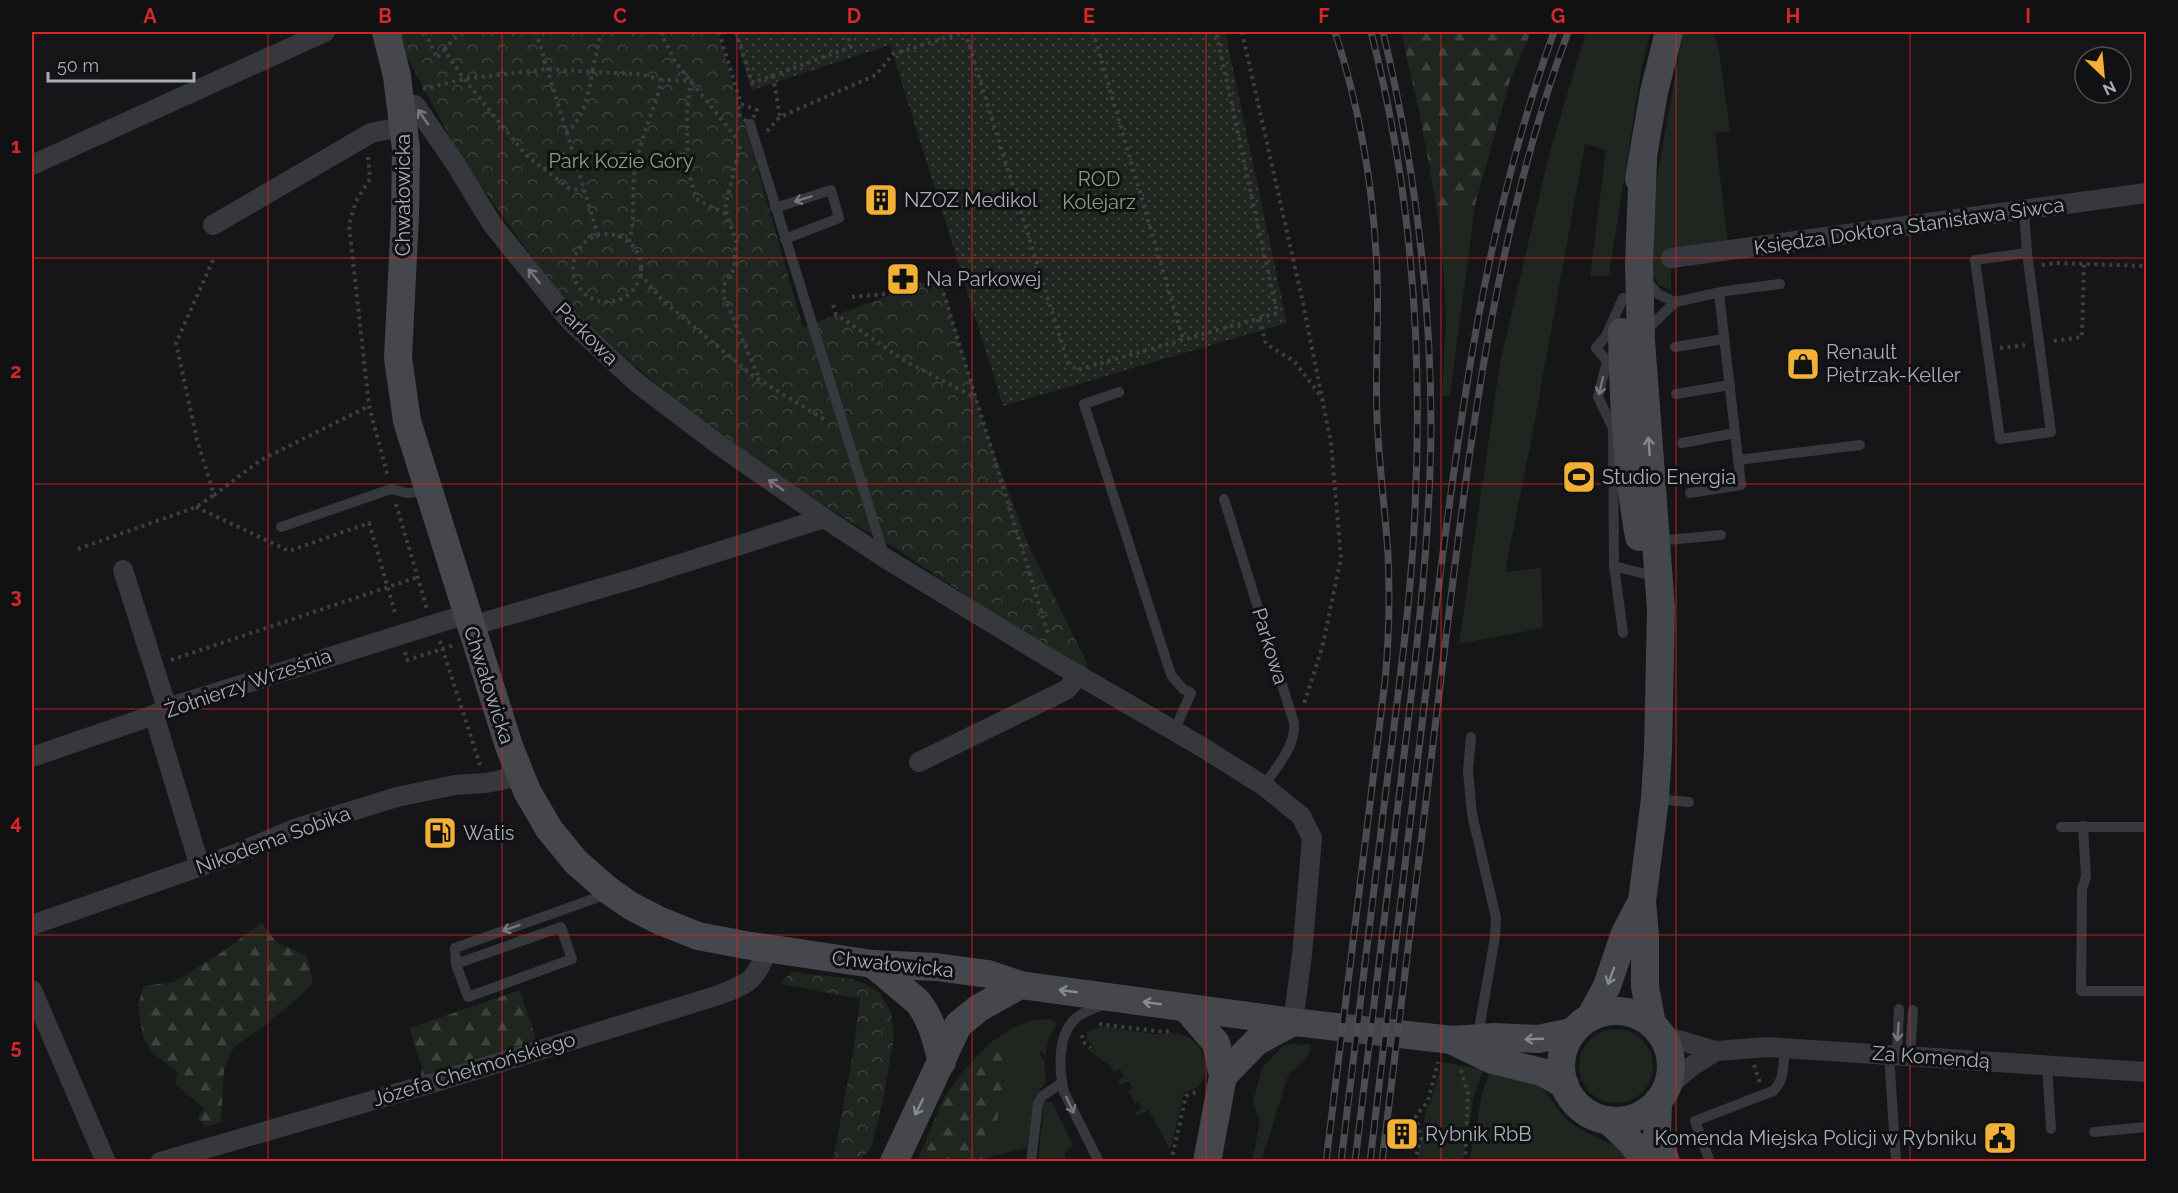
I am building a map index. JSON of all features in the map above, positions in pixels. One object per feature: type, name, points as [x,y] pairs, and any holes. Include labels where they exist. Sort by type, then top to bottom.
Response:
[{"type":"main road","name":"Chwałowicka","points":[[386,32],[408,108],[398,358],[407,421],[520,776],[535,806],[562,846],[576,862],[608,890],[631,906],[684,931],[714,940],[873,964],[936,967],[988,974],[1020,985],[1117,998],[1183,1019],[1293,1022],[1457,1050]]},
{"type":"main road","points":[[1666,1161],[1658,1135],[1662,1094],[1670,1072],[1670,1059],[1667,1047],[1657,1030],[1645,987],[1642,901],[1655,799],[1660,732],[1661,609],[1656,541],[1628,357],[1623,298],[1632,207],[1643,161],[1654,92],[1669,32]]},
{"type":"main road","points":[[1643,161],[1639,265],[1628,357],[1630,479],[1659,654]]},
{"type":"main road","points":[[1642,901],[1625,933],[1613,972],[1562,1054],[1561,1070],[1565,1085],[1580,1107],[1592,1115],[1608,1120],[1631,1118],[1642,1113],[1662,1094]]},
{"type":"main road","points":[[873,964],[924,1009],[931,1024],[942,1062]]},
{"type":"main road","points":[[894,1161],[958,1025],[979,1008],[1020,985]]},
{"type":"main road","points":[[1457,1050],[1538,1039],[1620,1011],[1639,1016],[1657,1030]]},
{"type":"main road","points":[[1183,1019],[1216,1043],[1223,1076],[1205,1152]]},
{"type":"main road","points":[[1223,1076],[1256,1042],[1293,1022]]},
{"type":"main road","points":[[1457,1050],[1542,1072],[1565,1085]]},
{"type":"main road","points":[[1608,1120],[1632,1142],[1646,1161]]},
{"type":"street","points":[[32,165],[325,32]]},
{"type":"street","name":"Parkowa","points":[[408,108],[415,105],[455,163],[492,224],[571,322],[636,382],[719,445],[885,558],[1264,786],[1300,816],[1312,838],[1302,955],[1293,1022]]},
{"type":"street","points":[[213,225],[371,134],[408,108]]},
{"type":"street","name":"Księdza Doktora Stanisława Siwca","points":[[1671,258],[2146,193]]},
{"type":"street","points":[[469,620],[636,578],[824,518]]},
{"type":"street","points":[[123,570],[153,666],[161,712],[200,867]]},
{"type":"street","name":"Żołnierzy Września","points":[[32,757],[161,712],[469,620]]},
{"type":"street","points":[[919,762],[1066,690],[1080,675]]},
{"type":"street","name":"Nikodema Sobika","points":[[32,925],[233,855],[297,828],[397,796],[520,776]]},
{"type":"street","name":"Józefa Chełmońskiego","points":[[160,1161],[436,1082],[719,995],[754,978],[768,949]]},
{"type":"street","points":[[32,990],[106,1161]]},
{"type":"street","name":"Za Komendą","points":[[1657,1030],[1716,1051]]},
{"type":"street","name":"Za Komendą","points":[[1662,1094],[1692,1066],[1716,1051],[1760,1046],[2146,1072]]},
{"type":"lane","points":[[750,124],[885,558]]},
{"type":"lane","points":[[775,208],[831,190],[839,218],[785,238]]},
{"type":"lane","points":[[2024,211],[2027,253],[2051,432],[2000,439],[1975,260],[2027,253]]},
{"type":"lane","points":[[1639,265],[1652,289],[1675,302]]},
{"type":"lane","points":[[1623,633],[1614,566],[1613,428],[1598,398],[1650,325],[1675,302],[1780,284]]},
{"type":"lane","points":[[1690,493],[1741,485],[1719,293]]},
{"type":"lane","points":[[1675,347],[1724,339]]},
{"type":"lane","points":[[1676,394],[1730,385]]},
{"type":"lane","points":[[1119,392],[1084,404],[1171,675],[1183,689],[1191,693],[1174,731]]},
{"type":"lane","points":[[1682,443],[1735,433]]},
{"type":"lane","points":[[1738,460],[1860,445]]},
{"type":"lane","points":[[281,527],[391,489],[407,493],[428,491]]},
{"type":"lane","name":"Parkowa","points":[[1224,499],[1294,723]]},
{"type":"lane","points":[[1656,541],[1721,535]]},
{"type":"lane","points":[[1614,566],[1645,574]]},
{"type":"lane","points":[[1264,786],[1290,746],[1295,735],[1294,723]]},
{"type":"lane","points":[[1457,1050],[1495,937],[1496,918],[1472,814],[1468,771],[1471,737]]},
{"type":"lane","points":[[1655,799],[1689,802]]},
{"type":"lane","points":[[2083,826],[2086,877],[2082,889],[2081,991],[2146,991]]},
{"type":"lane","points":[[2061,827],[2146,827]]},
{"type":"lane","points":[[566,909],[561,927],[572,959],[468,997],[456,964],[454,948],[596,898],[608,890]]},
{"type":"lane","points":[[456,964],[561,927]]},
{"type":"lane","points":[[1099,1161],[1064,1092],[1062,1040],[1078,1016],[1117,998]]},
{"type":"lane","points":[[1896,1161],[1899,1009]]},
{"type":"lane","points":[[1899,1055],[1913,1010]]},
{"type":"lane","points":[[1710,1161],[1695,1121],[1773,1091],[1780,1085],[1785,1048]]},
{"type":"lane","points":[[2047,1065],[2051,1129]]},
{"type":"lane","points":[[1031,1161],[1039,1100],[1062,1083]]},
{"type":"lane","points":[[2094,1132],[2146,1126]]},
{"type":"path","points":[[425,32],[437,58],[461,32]]},
{"type":"path","points":[[536,32],[598,235]]},
{"type":"path","points":[[566,133],[575,124],[589,92],[601,32]]},
{"type":"path","points":[[660,32],[676,63],[740,142],[740,152],[725,208],[736,242],[734,269],[725,283],[723,295],[760,380]]},
{"type":"path","points":[[719,32],[741,104]]},
{"type":"path","points":[[736,32],[752,83],[850,47],[847,32]]},
{"type":"path","points":[[740,142],[756,143],[780,117],[876,75],[893,54],[965,32],[1068,363],[1077,370],[1277,313],[1216,32]]},
{"type":"path","points":[[1093,32],[1183,339]]},
{"type":"path","points":[[1242,32],[1303,303],[1331,443],[1341,558],[1322,648],[1301,713],[1294,723]]},
{"type":"path","points":[[444,50],[526,155],[570,189],[583,190]]},
{"type":"path","points":[[408,108],[465,79],[547,69],[640,74],[662,80],[691,81]]},
{"type":"path","points":[[773,76],[780,117]]},
{"type":"path","points":[[629,242],[633,228],[633,185],[637,158],[662,80]]},
{"type":"path","points":[[691,81],[687,110],[688,169],[696,199],[728,215]]},
{"type":"path","points":[[610,234],[629,242],[637,252],[640,263],[640,274],[636,285],[620,299],[609,302],[598,301],[588,296],[574,278],[575,256],[580,247],[588,239],[598,235],[610,234]]},
{"type":"path","points":[[213,260],[176,343],[197,440],[214,495]]},
{"type":"path","points":[[2029,267],[2056,263],[2146,266]]},
{"type":"path","points":[[2082,337],[2084,264]]},
{"type":"path","points":[[640,274],[662,300],[760,380],[847,433]]},
{"type":"path","points":[[852,297],[886,294],[939,278],[1044,618],[1049,641]]},
{"type":"path","points":[[833,305],[836,314],[905,361],[976,398]]},
{"type":"path","points":[[1259,319],[1266,344],[1294,361],[1322,396]]},
{"type":"path","points":[[78,549],[196,507],[261,460],[369,406]]},
{"type":"path","points":[[196,507],[289,551],[369,523],[387,587]]},
{"type":"path","points":[[153,666],[418,577]]},
{"type":"path","points":[[1094,1025],[1100,1023],[1165,1032],[1175,1030],[1183,1019]]},
{"type":"path","points":[[1084,1030],[1083,1042],[1091,1048]]},
{"type":"path","points":[[1415,1161],[1420,1138],[1416,1116],[1428,1101],[1457,1050]]},
{"type":"path","points":[[1457,1050],[1468,1094],[1465,1161]]},
{"type":"path","points":[[1752,1060],[1764,1095]]},
{"type":"path","points":[[1171,1161],[1186,1096],[1199,1090]]},
{"type":"green space","name":"Park Kozie Góry","points":[[398,32],[718,32],[803,327],[940,277],[984,425],[1028,544],[1088,665],[1077,669],[897,549],[723,441],[571,311],[463,161],[407,57]]},
{"type":"green space","name":"ROD Kolejarz","points":[[734,32],[1225,32],[1287,323],[1003,406],[890,45],[752,90]]},
{"type":"green space","points":[[1401,32],[1531,32],[1510,80],[1475,205],[1437,209],[1420,116]]},
{"type":"green space","points":[[1586,32],[1650,32],[1642,65],[1609,275],[1590,277],[1606,150],[1585,144],[1505,572],[1541,568],[1543,628],[1459,644],[1500,363],[1550,151]]},
{"type":"green space","points":[[1683,32],[1713,32],[1719,51],[1730,131],[1715,133],[1728,244],[1671,258],[1671,290],[1659,285],[1650,269],[1650,217]]},
{"type":"green space","points":[[1475,205],[1450,396],[1442,396],[1446,316],[1437,209]]},
{"type":"green space","points":[[262,923],[277,943],[307,956],[313,984],[271,1021],[234,1047],[224,1069],[221,1122],[205,1127],[198,1118],[204,1108],[175,1084],[178,1072],[152,1053],[143,1036],[138,1005],[144,986],[174,982],[219,954]]},
{"type":"green space","points":[[793,972],[851,979],[864,983],[880,993],[891,1012],[894,1037],[883,1101],[871,1148],[859,1161],[833,1161],[853,1053],[860,999],[781,984]]},
{"type":"green space","points":[[520,990],[538,1046],[421,1076],[422,1068],[409,1028]]},
{"type":"green space","points":[[1052,1020],[1057,1024],[1049,1038],[1045,1056],[1039,1053],[1044,1060],[1046,1082],[1034,1097],[1027,1148],[992,1156],[1011,1029],[1028,1021]]},
{"type":"green space","points":[[1102,1026],[1154,1034],[1177,1033],[1195,1042],[1202,1052],[1205,1064],[1204,1076],[1196,1087],[1184,1092],[1170,1150],[1149,1110],[1137,1116],[1135,1112],[1142,1108],[1139,1102],[1135,1104],[1128,1091],[1133,1088],[1129,1081],[1120,1085],[1118,1080],[1124,1077],[1120,1069],[1114,1072],[1110,1066],[1090,1051],[1093,1046],[1087,1041],[1087,1032]]},
{"type":"green space","points":[[1011,1029],[992,1156],[981,1161],[917,1161],[944,1098],[960,1075],[991,1042]]},
{"type":"green space","points":[[1616,1029],[1637,1035],[1647,1045],[1653,1066],[1647,1087],[1637,1097],[1616,1103],[1595,1097],[1585,1087],[1579,1066],[1585,1045],[1595,1035]]},
{"type":"green space","points":[[1296,1043],[1297,1045],[1311,1044],[1309,1054],[1301,1065],[1289,1073],[1261,1161],[1252,1161],[1260,1122],[1253,1102],[1262,1068],[1283,1046]]},
{"type":"green space","points":[[1442,1062],[1483,1070],[1474,1096],[1463,1161],[1417,1162],[1426,1109],[1431,1101]]},
{"type":"green space","points":[[1489,1073],[1529,1081],[1541,1087],[1566,1119],[1581,1130],[1616,1146],[1629,1162],[1469,1162],[1482,1095]]},
{"type":"green space","points":[[1044,1102],[1052,1102],[1073,1145],[1064,1154],[1068,1161],[1038,1162]]},
{"type":"railway","points":[[1326,1162],[1385,681],[1389,602],[1388,554],[1377,418],[1377,291],[1373,212],[1352,91],[1335,32]]},
{"type":"railway","points":[[1341,1162],[1407,617],[1417,448],[1415,328],[1405,208],[1385,90],[1371,32]]},
{"type":"railway","points":[[1355,1162],[1414,667],[1426,548],[1431,428],[1428,328],[1419,228],[1404,130],[1383,32]]},
{"type":"railway","points":[[1370,1162],[1428,670],[1467,384],[1479,312],[1511,171],[1554,32]]},
{"type":"railway","points":[[1382,1162],[1456,553],[1490,326],[1523,178],[1543,105],[1568,32]]},
{"type":"place","name":"NZOZ Medikol","points":[[881,200]]},
{"type":"place","name":"Na Parkowej","points":[[903,279]]},
{"type":"place","name":"Renault Pietrzak-Keller","points":[[1803,364]]},
{"type":"place","name":"Studio Energia","points":[[1579,477]]},
{"type":"place","name":"Watis","points":[[440,833]]},
{"type":"place","name":"Rybnik RbB","points":[[1402,1134]]},
{"type":"place","name":"Komenda Miejska Policji w Rybniku","points":[[2000,1138]]}]
